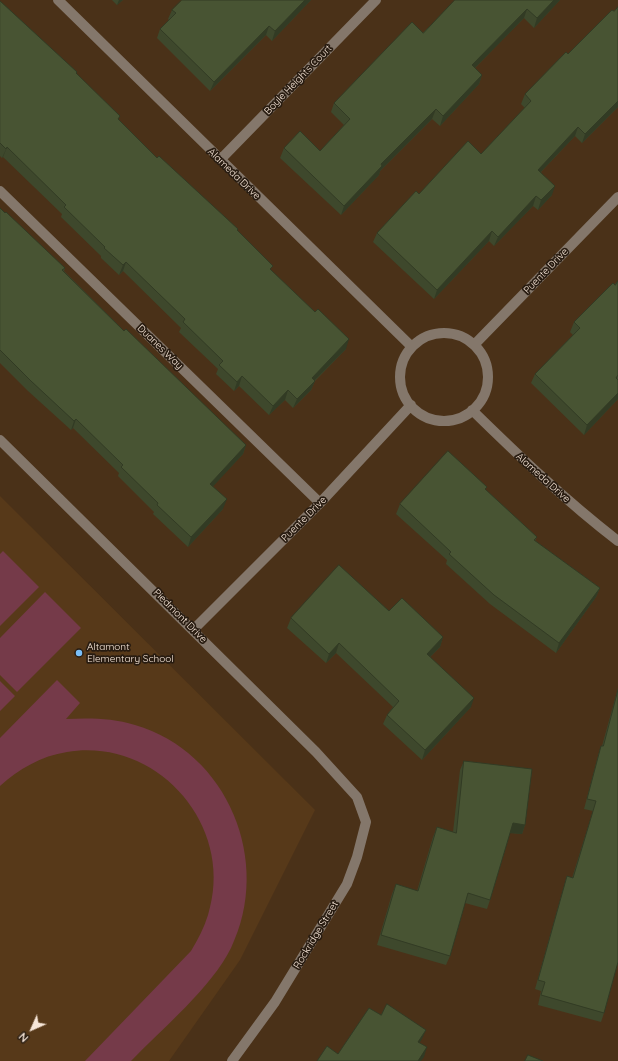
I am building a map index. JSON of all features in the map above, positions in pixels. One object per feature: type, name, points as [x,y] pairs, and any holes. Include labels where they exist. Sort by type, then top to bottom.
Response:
[{"type":"street","name":"Alameda Drive","points":[[58,0],[412,347]]},
{"type":"street","name":"Boyle Heights Court","points":[[220,160],[376,0]]},
{"type":"street","name":"Duanes Way","points":[[0,191],[320,503]]},
{"type":"street","name":"Puente Drive","points":[[474,345],[618,197]]},
{"type":"street","points":[[446,333],[458,335],[474,345],[480,351],[486,365],[488,380],[483,396],[472,410],[456,419],[445,421],[426,417],[410,405],[401,386],[400,373],[405,356],[412,347],[422,338],[434,334],[446,333]]},
{"type":"street","name":"Puente Drive","points":[[194,629],[320,503],[410,405]]},
{"type":"street","name":"Alameda Drive","points":[[472,410],[538,474],[581,512],[618,541]]},
{"type":"street","name":"Piedmont Drive","points":[[0,440],[194,629],[316,752],[357,797]]},
{"type":"street","name":"Rockridge Street","points":[[232,1061],[275,1002],[346,884],[357,857],[366,822],[357,797]]},
{"type":"shaded area","name":"Altamont Elementary School","points":[[0,496],[315,810],[240,960],[169,1061],[0,1061]]},
{"type":"shaded area","points":[[3,551],[39,587],[0,626],[0,554]]},
{"type":"shaded area","points":[[45,592],[81,628],[17,692],[0,675],[0,638]]},
{"type":"shaded area","points":[[57,680],[80,703],[66,719],[101,719],[135,725],[168,739],[195,759],[217,785],[234,814],[244,847],[247,881],[243,915],[231,948],[223,963],[212,978],[186,1007],[131,1061],[85,1061],[191,951],[201,933],[208,915],[214,882],[211,850],[200,821],[182,795],[159,774],[131,759],[100,751],[67,752],[57,754],[31,764],[0,786],[0,738]]},
{"type":"shaded area","points":[[0,681],[15,696],[0,711]]},
{"type":"building","points":[[182,0],[305,0],[275,31],[269,26],[214,82],[160,29],[176,13],[172,10]]},
{"type":"building","points":[[455,0],[554,0],[537,18],[527,9],[472,65],[482,75],[443,116],[436,109],[381,164],[382,166],[344,206],[284,148],[300,131],[320,151],[350,119],[334,103],[412,22],[423,33]]},
{"type":"building","points":[[0,1],[77,72],[76,73],[120,116],[118,119],[157,158],[159,156],[238,229],[237,230],[273,266],[270,269],[315,312],[318,309],[349,339],[312,378],[315,381],[297,399],[288,390],[273,406],[242,376],[237,382],[219,365],[223,361],[183,322],[185,319],[126,262],[123,265],[104,248],[105,247],[64,207],[66,205],[7,147],[6,149],[0,143]]},
{"type":"building","points":[[618,7],[618,101],[585,134],[578,127],[538,170],[555,186],[541,200],[536,196],[498,237],[492,231],[437,290],[377,233],[416,191],[419,194],[468,141],[481,154],[531,101],[525,94],[566,52],[568,54],[612,10],[614,11]]},
{"type":"building","points":[[0,208],[65,268],[62,270],[124,331],[126,329],[246,445],[210,484],[227,499],[191,537],[157,505],[158,503],[121,467],[123,465],[76,419],[74,421],[0,350]]},
{"type":"building","points":[[618,281],[618,375],[616,378],[618,380],[618,393],[587,425],[535,374],[580,328],[574,322],[613,283],[615,285]]},
{"type":"building","points":[[448,451],[487,487],[485,489],[537,537],[534,540],[600,588],[559,643],[494,595],[449,554],[451,552],[400,504]]},
{"type":"building","points":[[339,565],[389,611],[402,598],[443,637],[427,654],[474,698],[425,750],[387,715],[399,701],[339,643],[329,654],[291,618]]},
{"type":"building","points":[[618,690],[618,962],[604,1013],[541,995],[545,982],[538,980],[567,876],[573,878],[596,801],[587,799]]},
{"type":"building","points":[[464,761],[532,769],[525,825],[513,823],[490,900],[468,893],[450,956],[381,935],[396,884],[418,891],[437,827],[456,833]]},
{"type":"building","points":[[387,1004],[426,1030],[418,1042],[427,1047],[418,1061],[317,1061],[327,1046],[338,1054],[369,1008],[381,1015]]},
{"type":"building","points":[[528,1055],[543,1061],[525,1061]]},
{"type":"place","name":"Altamont Elementary School","points":[[79,653]]}]
